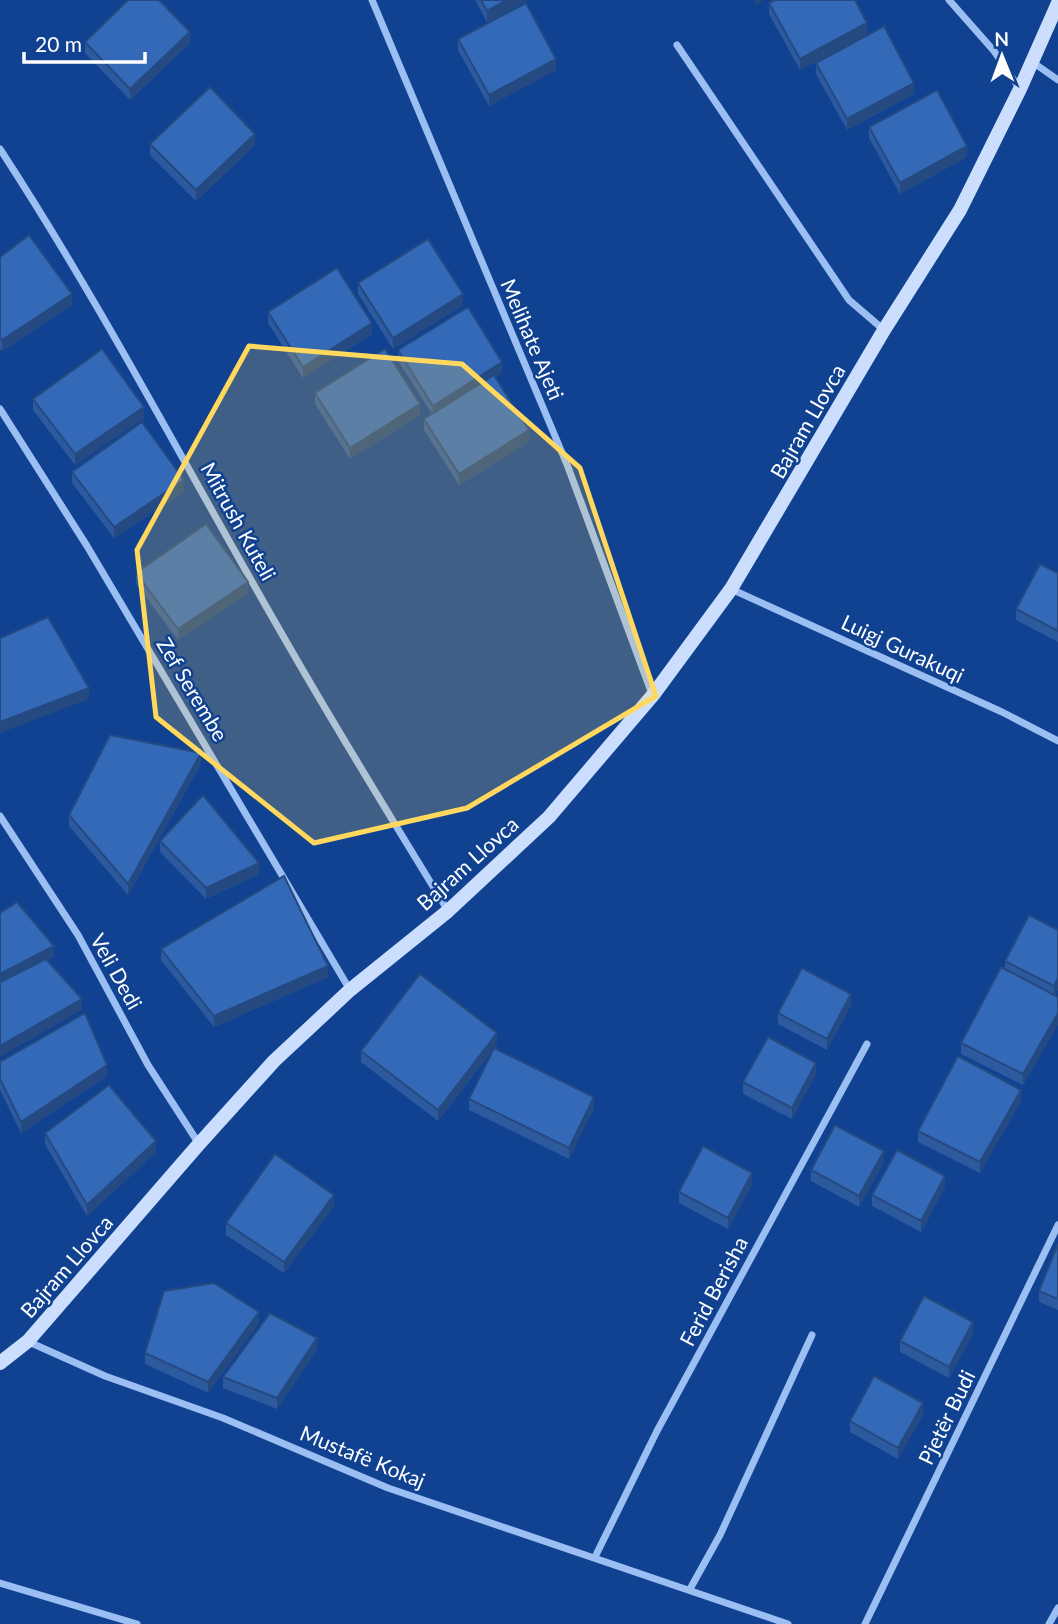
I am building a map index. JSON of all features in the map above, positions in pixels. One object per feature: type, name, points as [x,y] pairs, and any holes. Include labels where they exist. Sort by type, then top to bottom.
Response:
[{"type":"street","name":"Melihate Ajeti","points":[[372,0],[568,467],[653,695]]},
{"type":"street","points":[[949,0],[994,51],[1020,89]]},
{"type":"street","name":"Bajram Llovca","points":[[0,1363],[28,1341],[274,1061],[350,990],[448,911],[549,817],[653,695],[731,589],[884,330],[960,210],[1020,89],[1058,3]]},
{"type":"street","points":[[677,45],[849,300],[884,330]]},
{"type":"street","points":[[1031,60],[1058,80]]},
{"type":"street","name":"Mitrush Kuteli","points":[[0,149],[44,215],[178,446],[289,648],[448,911]]},
{"type":"street","name":"Zef Serembe","points":[[0,409],[87,546],[350,990]]},
{"type":"street","name":"Luigj Gurakuqi","points":[[731,589],[1002,712],[1058,741]]},
{"type":"street","name":"Veli Dedi","points":[[0,817],[78,935],[148,1065],[199,1144]]},
{"type":"street","name":"Ferid Berisha","points":[[594,1557],[657,1431],[867,1044]]},
{"type":"street","name":"Pjetër Budi","points":[[865,1624],[1058,1226]]},
{"type":"street","points":[[690,1589],[720,1535],[812,1335]]},
{"type":"street","name":"Mustafë Kokaj","points":[[28,1341],[105,1376],[223,1419],[388,1488],[788,1624]]},
{"type":"street","points":[[0,1583],[113,1620],[137,1624]]},
{"type":"street","points":[[1049,1624],[1058,1608]]},
{"type":"highlighted area","points":[[249,346],[462,364],[580,468],[656,696],[467,808],[314,843],[156,717],[137,550]]},
{"type":"building","points":[[128,0],[159,0],[190,32],[130,89],[85,42]]},
{"type":"building","points":[[481,0],[507,0],[487,11]]},
{"type":"building","points":[[775,0],[855,0],[867,23],[800,59],[769,3]]},
{"type":"building","points":[[526,3],[556,59],[489,95],[458,39]]},
{"type":"building","points":[[884,26],[914,83],[847,119],[816,63]]},
{"type":"building","points":[[210,87],[255,134],[196,190],[150,144]]},
{"type":"building","points":[[937,90],[967,146],[900,183],[869,127]]},
{"type":"building","points":[[29,235],[72,294],[2,340],[0,257]]},
{"type":"building","points":[[428,239],[463,294],[393,338],[358,283]]},
{"type":"building","points":[[337,268],[372,323],[303,367],[268,312]]},
{"type":"building","points":[[468,307],[502,362],[433,406],[398,350]]},
{"type":"building","points":[[102,349],[144,407],[75,454],[33,399]]},
{"type":"building","points":[[385,349],[420,404],[350,448],[315,393]]},
{"type":"building","points":[[494,375],[529,430],[459,474],[424,419]]},
{"type":"building","points":[[142,422],[184,480],[114,527],[72,472]]},
{"type":"building","points":[[206,524],[248,582],[178,629],[136,573]]},
{"type":"building","points":[[1040,564],[1058,573],[1058,631],[1016,609]]},
{"type":"building","points":[[48,617],[89,688],[0,722],[0,638]]},
{"type":"building","points":[[110,735],[201,753],[128,884],[69,815]]},
{"type":"building","points":[[203,795],[259,863],[206,888],[160,841]]},
{"type":"building","points":[[284,876],[328,966],[214,1016],[161,949]]},
{"type":"building","points":[[17,902],[54,946],[0,974],[0,913]]},
{"type":"building","points":[[1029,915],[1058,930],[1058,978],[1054,986],[1005,961]]},
{"type":"building","points":[[46,959],[82,999],[0,1046],[0,982]]},
{"type":"building","points":[[1001,967],[1058,997],[1058,1013],[1023,1074],[961,1043]]},
{"type":"building","points":[[802,968],[851,994],[827,1039],[778,1013]]},
{"type":"building","points":[[420,974],[497,1033],[438,1110],[361,1051]]},
{"type":"building","points":[[85,1013],[107,1065],[21,1122],[0,1079],[0,1062]]},
{"type":"building","points":[[768,1037],[816,1063],[792,1108],[743,1082]]},
{"type":"building","points":[[494,1048],[594,1097],[569,1148],[469,1099]]},
{"type":"building","points":[[958,1056],[1021,1090],[980,1162],[918,1131]]},
{"type":"building","points":[[109,1085],[156,1141],[87,1205],[45,1133]]},
{"type":"building","points":[[835,1125],[884,1151],[859,1196],[811,1170]]},
{"type":"building","points":[[703,1146],[752,1173],[728,1218],[679,1192]]},
{"type":"building","points":[[897,1150],[945,1176],[921,1221],[872,1195]]},
{"type":"building","points":[[275,1154],[334,1195],[284,1262],[226,1223]]},
{"type":"building","points":[[1058,1244],[1058,1299],[1039,1291]]},
{"type":"building","points":[[214,1283],[259,1312],[208,1382],[145,1353],[164,1291]]},
{"type":"building","points":[[924,1296],[973,1322],[949,1367],[900,1341]]},
{"type":"building","points":[[270,1313],[317,1338],[277,1398],[223,1377]]},
{"type":"building","points":[[874,1376],[923,1403],[898,1448],[850,1421]]}]
